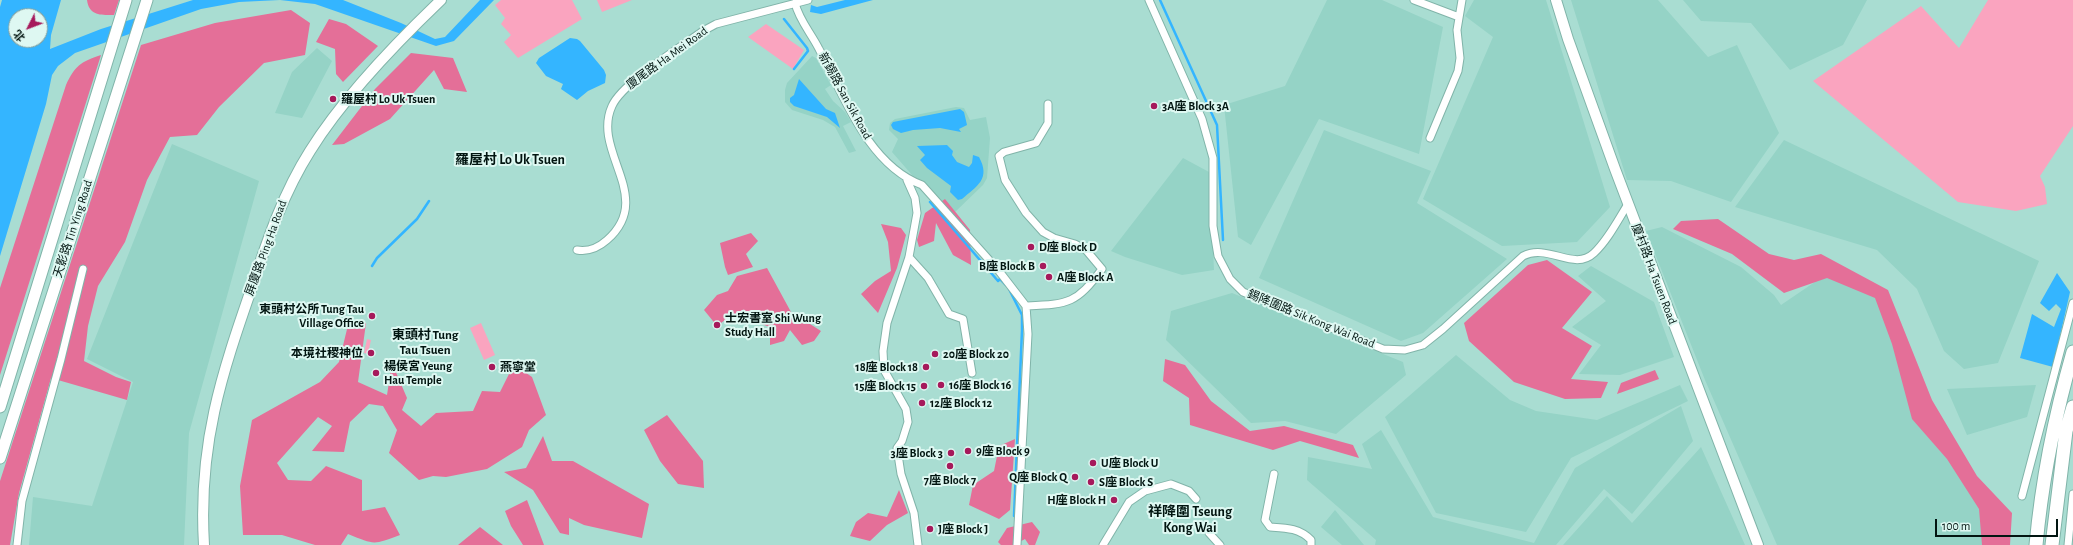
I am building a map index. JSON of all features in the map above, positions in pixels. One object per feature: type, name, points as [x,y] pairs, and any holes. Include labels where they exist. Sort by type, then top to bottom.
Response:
[{"type":"highway","points":[[2036,545],[2047,459],[2060,398],[2073,352]]},
{"type":"highway","points":[[2052,545],[2066,431],[2073,407]]},
{"type":"main road","name":"天影路 Tin Ying Road","points":[[0,458],[147,0]]},
{"type":"main road","name":"天影路 Tin Ying Road","points":[[0,407],[126,1]]},
{"type":"street","name":"屏廈路 Ping Ha Road","points":[[204,545],[204,465],[212,415],[235,336],[276,218],[299,168],[318,139],[347,100],[441,0]]},
{"type":"street","name":"廈尾路 Ha Mei Road","points":[[577,250],[587,251],[607,240],[618,226],[626,208],[625,188],[608,134],[609,115],[619,94],[627,86],[709,27],[730,19],[808,0]]},
{"type":"street","name":"錫降圍路 Sik Kong Wai Road","points":[[1149,0],[1202,119],[1213,158],[1213,226],[1218,256],[1230,279],[1243,292],[1383,349],[1405,350],[1423,345],[1530,252],[1538,251],[1577,261],[1593,254],[1628,204]]},
{"type":"street","points":[[1414,0],[1459,17]]},
{"type":"street","points":[[1430,138],[1458,71],[1460,58],[1457,30],[1462,0]]},
{"type":"street","name":"廈村路 Ha Tsuen Road","points":[[1556,0],[1568,39],[1628,204],[1758,545]]},
{"type":"street","name":"新錫路 San Sik Road","points":[[795,3],[798,14],[818,47],[864,134],[908,180]]},
{"type":"street","points":[[1026,306],[1058,305],[1071,301],[1083,293],[1102,269],[1086,250],[1075,244],[1054,238],[1043,232],[1026,213],[1005,180],[999,156],[1004,152],[1036,143],[1048,123],[1048,104]]},
{"type":"street","points":[[908,180],[915,198],[917,213],[909,257],[887,323],[883,351],[884,370],[906,409],[908,422],[902,441],[897,448],[901,474],[914,514],[918,545]]},
{"type":"street","points":[[908,180],[922,185],[999,271],[1026,306],[1028,334],[1017,545]]},
{"type":"street","points":[[909,257],[928,278],[949,314],[963,319],[972,374]]},
{"type":"street","points":[[17,545],[22,501],[61,359],[82,269]]},
{"type":"street","points":[[2022,496],[2073,303]]},
{"type":"street","points":[[1274,474],[1265,520],[1267,524],[1270,526],[1296,529],[1305,534],[1311,540],[1311,545]]},
{"type":"street","points":[[1103,545],[1128,502],[1145,491],[1171,484],[1189,491],[1196,499]]},
{"type":"street","points":[[2068,545],[2073,494]]},
{"type":"street","points":[[1209,533],[1220,545]]},
{"type":"shaded area","points":[[87,0],[119,0],[114,15],[109,15],[96,14],[93,12],[88,5]]},
{"type":"shaded area","points":[[501,0],[572,0],[582,19],[518,58],[504,42],[511,35],[501,24],[505,18],[495,5]]},
{"type":"shaded area","points":[[597,0],[632,0],[602,12]]},
{"type":"shaded area","points":[[1327,0],[1382,0],[1443,27],[1419,154],[1319,119],[1251,245],[1238,237],[1224,105],[1285,86]]},
{"type":"shaded area","points":[[1474,0],[1546,0],[1610,207],[1577,242],[1502,246],[1423,199],[1493,37],[1465,16]]},
{"type":"shaded area","points":[[1571,0],[1658,0],[1708,57],[1737,45],[1779,133],[1731,202],[1671,181],[1627,180]]},
{"type":"shaded area","points":[[1683,0],[1867,0],[1843,45],[1790,70],[1751,23],[1701,21]]},
{"type":"shaded area","points":[[1988,0],[2073,0],[2073,126],[2040,176],[2045,187],[2047,204],[2016,211],[1958,202],[1813,81],[1921,6],[1959,48]]},
{"type":"shaded area","points":[[291,10],[310,23],[305,55],[264,63],[219,107],[197,135],[170,137],[147,180],[125,242],[98,286],[88,326],[84,361],[116,377],[131,382],[127,400],[51,378],[19,493],[10,545],[0,545],[0,481],[141,45],[215,23]]},
{"type":"shaded area","points":[[329,19],[346,24],[378,46],[343,82],[336,74],[335,49],[316,42]]},
{"type":"shaded area","points":[[766,24],[804,50],[793,69],[748,37]]},
{"type":"shaded area","points":[[317,48],[332,61],[302,118],[275,113],[292,72]]},
{"type":"shaded area","points":[[411,53],[453,58],[467,92],[444,89],[434,70],[390,119],[344,144],[332,145],[375,89]]},
{"type":"shaded area","points":[[101,55],[0,375],[0,288],[66,85],[75,69],[88,60]]},
{"type":"shaded area","points":[[812,56],[816,58],[831,85],[825,89],[833,101],[845,112],[851,122],[843,126],[856,151],[849,153],[835,127],[823,120],[792,110],[785,102],[785,90],[787,83]]},
{"type":"shaded area","points":[[956,107],[964,108],[970,120],[986,117],[990,138],[987,178],[983,185],[954,213],[951,213],[923,182],[912,175],[892,152],[898,139],[889,130],[890,123],[895,119]]},
{"type":"shaded area","points":[[1324,130],[1431,171],[1417,203],[1507,259],[1423,333],[1401,341],[1259,278]]},
{"type":"shaded area","points":[[1784,140],[2039,261],[1998,363],[1964,369],[1944,351],[1917,289],[1877,250],[1735,207]]},
{"type":"shaded area","points":[[172,144],[259,181],[189,433],[184,545],[29,545],[33,497],[92,506],[133,382],[87,359]]},
{"type":"shaded area","points":[[1183,158],[1209,172],[1214,270],[1182,275],[1125,257],[1111,251]]},
{"type":"shaded area","points":[[945,199],[970,230],[971,265],[953,255],[936,223],[934,241],[919,247],[917,240],[925,213]]},
{"type":"shaded area","points":[[1718,219],[1769,254],[1794,260],[1821,254],[1888,290],[1932,400],[1977,476],[2012,513],[2010,545],[1982,545],[1979,509],[1947,459],[1912,419],[1892,344],[1875,298],[1827,278],[1784,293],[1732,254],[1673,229],[1681,221]]},
{"type":"shaded area","points":[[881,224],[901,228],[906,235],[897,268],[878,313],[861,294],[875,281],[891,271],[888,242]]},
{"type":"shaded area","points":[[1662,227],[1741,267],[1774,295],[1781,305],[1831,271],[1885,300],[1924,392],[1987,513],[1989,545],[1777,545],[1705,380],[1646,231]]},
{"type":"shaded area","points":[[751,233],[758,241],[746,254],[753,267],[728,275],[720,243]]},
{"type":"shaded area","points":[[1547,260],[1592,292],[1562,328],[1592,346],[1571,379],[1608,382],[1601,398],[1565,399],[1514,382],[1469,341],[1464,323],[1528,265]]},
{"type":"shaded area","points":[[1591,266],[1654,302],[1674,357],[1620,375],[1579,374],[1601,345],[1572,327],[1606,301],[1578,276]]},
{"type":"shaded area","points":[[767,268],[791,312],[821,331],[814,341],[802,345],[790,330],[784,341],[770,345],[770,327],[733,314],[717,326],[704,310],[717,295],[728,291],[737,276]]},
{"type":"shaded area","points":[[1232,293],[1403,362],[1406,375],[1336,434],[1285,421],[1251,423],[1166,340],[1171,311]]},
{"type":"shaded area","points":[[349,321],[366,323],[358,382],[387,395],[392,363],[407,398],[402,410],[421,426],[436,413],[473,411],[482,391],[500,392],[511,370],[519,368],[532,377],[546,415],[529,430],[522,447],[487,469],[446,477],[433,476],[419,480],[389,453],[397,430],[383,406],[369,404],[350,422],[344,452],[312,451],[332,426],[318,417],[277,463],[288,480],[311,481],[326,466],[362,480],[362,511],[385,507],[400,535],[384,541],[369,542],[348,534],[341,545],[315,545],[282,535],[243,535],[240,486],[252,420],[320,382],[339,362]]},
{"type":"shaded area","points":[[481,323],[495,355],[484,360],[470,328]]},
{"type":"shaded area","points":[[367,339],[371,340],[368,354],[364,353]]},
{"type":"shaded area","points":[[1456,355],[1510,400],[1536,411],[1597,420],[1680,385],[1688,401],[1571,458],[1526,532],[1436,513],[1385,417]]},
{"type":"shaded area","points":[[1165,359],[1185,365],[1211,401],[1250,431],[1284,426],[1353,445],[1359,458],[1300,441],[1273,450],[1190,425],[1189,398],[1163,381]]},
{"type":"shaded area","points":[[1655,370],[1659,379],[1617,394],[1621,383]]},
{"type":"shaded area","points":[[2036,385],[2027,417],[1967,435],[1947,389]]},
{"type":"shaded area","points":[[1681,406],[1693,441],[1632,514],[1604,489],[1556,545],[1375,545],[1376,540],[1307,480],[1308,457],[1372,469],[1362,444],[1381,430],[1433,517],[1534,543],[1575,468]]},
{"type":"shaded area","points":[[667,415],[703,461],[704,488],[678,484],[660,461],[644,430]]},
{"type":"shaded area","points":[[543,436],[552,461],[573,461],[649,504],[642,538],[584,525],[569,518],[569,535],[560,533],[533,490],[504,472],[526,468]]},
{"type":"shaded area","points":[[1015,439],[1010,510],[999,519],[969,505],[973,485],[994,471],[999,446]]},
{"type":"shaded area","points":[[1701,447],[1745,545],[1563,545],[1607,496],[1632,523]]},
{"type":"shaded area","points":[[899,490],[908,513],[887,525],[870,541],[850,536],[856,522],[868,513],[887,517]]},
{"type":"shaded area","points":[[527,500],[544,545],[523,545],[511,526],[505,511]]},
{"type":"shaded area","points":[[1335,510],[1364,545],[1342,545],[1321,527]]},
{"type":"shaded area","points":[[1032,522],[1040,532],[1035,545],[1029,545],[1025,539],[1014,545],[1001,545],[998,542],[1007,528]]},
{"type":"shaded area","points":[[480,527],[503,545],[458,545]]},
{"type":"water","points":[[2,0],[61,0],[51,35],[50,49],[101,29],[193,0],[280,0],[239,2],[201,9],[75,53],[58,66],[52,75],[46,104],[0,256],[0,7]]},
{"type":"water","points":[[280,0],[343,0],[401,23],[435,39],[445,37],[480,0],[494,0],[454,41],[436,46],[315,4]]},
{"type":"water","points":[[845,0],[873,0],[821,14],[810,12],[811,5],[817,7]]},
{"type":"water","points":[[570,38],[580,41],[604,70],[606,75],[605,83],[588,91],[577,100],[561,89],[563,84],[546,76],[536,63],[539,58]]},
{"type":"water","points":[[799,79],[826,109],[835,113],[840,128],[827,117],[794,106],[790,102],[790,98],[794,95]]},
{"type":"water","points":[[960,109],[964,112],[967,125],[959,129],[961,132],[940,128],[913,130],[901,133],[893,129],[891,125],[893,122]]},
{"type":"water","points":[[947,145],[953,151],[952,155],[957,162],[969,167],[972,163],[973,155],[979,157],[984,171],[983,177],[977,186],[962,199],[958,200],[950,192],[951,186],[927,168],[920,160],[925,155],[917,146]]},
{"type":"water","points":[[2057,273],[2070,292],[2053,367],[2020,358],[2032,314],[2054,327],[2061,309],[2056,304],[2049,311],[2040,303]]},
{"type":"waterway","points":[[1160,0],[1217,125],[1223,240]]},
{"type":"waterway","points":[[784,19],[808,51],[794,69]]},
{"type":"waterway","points":[[372,266],[377,258],[417,219],[429,201]]},
{"type":"waterway","points":[[930,202],[998,281],[1000,279],[1006,285]]},
{"type":"waterway","points":[[1009,289],[1022,315],[1014,516]]},
{"type":"place","name":"羅屋村 Lo Uk Tsuen","points":[[333,99]]},
{"type":"place","name":"3A座 Block 3A","points":[[1154,106]]},
{"type":"place","name":"D座 Block D","points":[[1031,247]]},
{"type":"place","name":"B座 Block B","points":[[1043,266]]},
{"type":"place","name":"A座 Block A","points":[[1049,277]]},
{"type":"place","name":"東頭村公所 Tung Tau Village Office","points":[[372,316]]},
{"type":"place","name":"士宏書室 Shi Wung Study Hall","points":[[717,325]]},
{"type":"place","name":"本境社稷神位","points":[[371,353]]},
{"type":"place","name":"20座 Block 20","points":[[935,354]]},
{"type":"place","name":"燕寧堂","points":[[492,367]]},
{"type":"place","name":"18座 Block 18","points":[[926,367]]},
{"type":"place","name":"楊侯宮 Yeung Hau Temple","points":[[376,373]]},
{"type":"place","name":"16座 Block 16","points":[[941,385]]},
{"type":"place","name":"15座 Block 15","points":[[924,386]]},
{"type":"place","name":"12座 Block 12","points":[[922,403]]},
{"type":"place","name":"9座 Block 9","points":[[968,451]]},
{"type":"place","name":"3座 Block 3","points":[[951,453]]},
{"type":"place","name":"U座 Block U","points":[[1093,463]]},
{"type":"place","name":"7座 Block 7","points":[[950,466]]},
{"type":"place","name":"Q座 Block Q","points":[[1075,477]]},
{"type":"place","name":"S座 Block S","points":[[1091,482]]},
{"type":"place","name":"H座 Block H","points":[[1114,500]]},
{"type":"place","name":"J座 Block J","points":[[930,529]]},
{"type":"district","name":"羅屋村 Lo Uk Tsuen","points":[[510,160]]},
{"type":"district","name":"東頭村 Tung Tau Tsuen","points":[[425,342]]},
{"type":"district","name":"祥降圍 Tseung Kong Wai","points":[[1190,520]]}]
